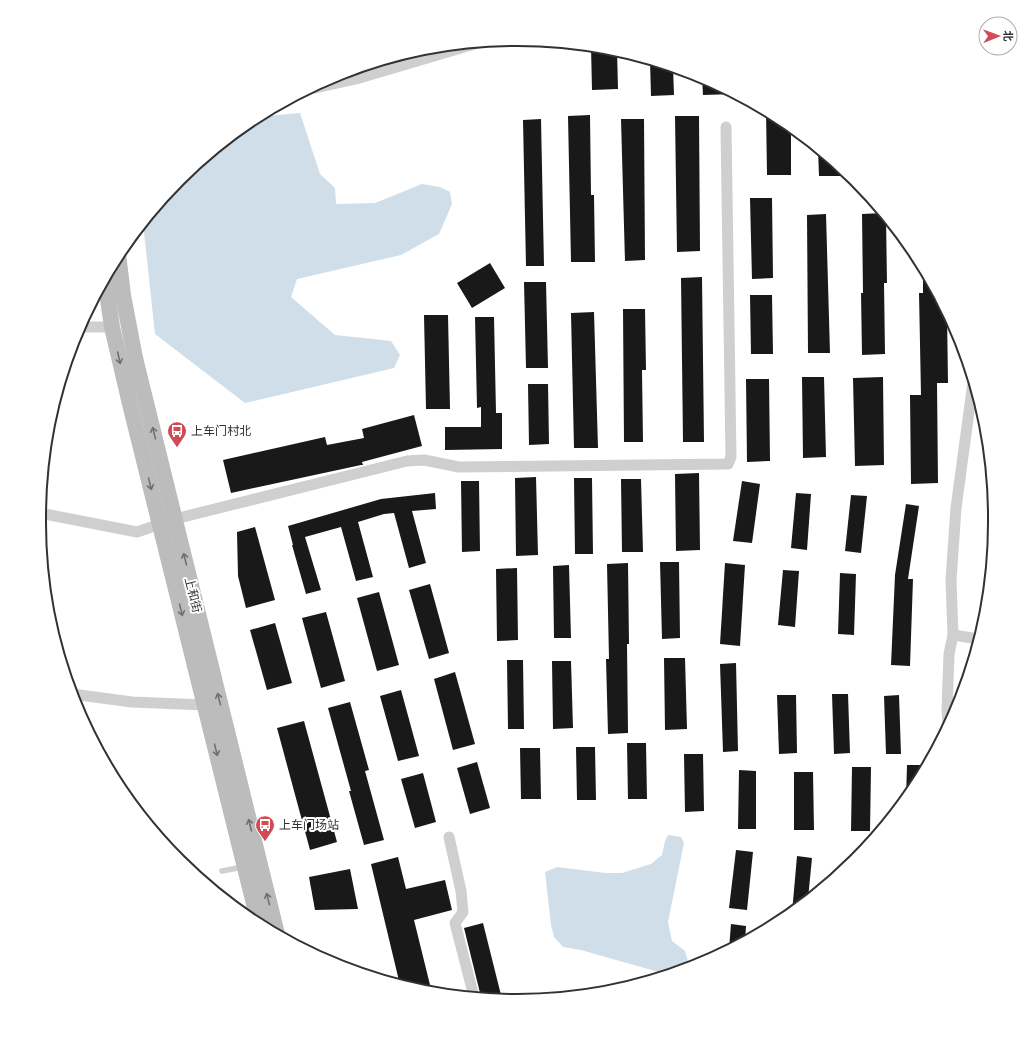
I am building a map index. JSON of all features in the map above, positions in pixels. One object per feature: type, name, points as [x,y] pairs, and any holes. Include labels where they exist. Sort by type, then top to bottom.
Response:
[{"type":"street","points":[[332,84],[356,79],[452,51]]},
{"type":"street","points":[[46,514],[137,532],[167,521],[407,461],[424,460],[459,467],[728,464],[731,457],[726,127]]},
{"type":"street","name":"上和街","points":[[119,264],[123,295],[135,358],[205,705],[252,865],[274,927]]},
{"type":"street","name":"上和街","points":[[106,287],[112,327],[130,404],[167,521],[252,865],[258,917]]},
{"type":"street","points":[[87,327],[112,327]]},
{"type":"street","points":[[947,713],[949,654],[953,635],[951,580],[956,508],[971,393]]},
{"type":"street","points":[[953,635],[973,639]]},
{"type":"street","points":[[79,695],[132,702],[205,705]]},
{"type":"street","points":[[449,837],[464,912],[455,923],[473,992]]},
{"type":"lane","points":[[222,871],[252,865]]},
{"type":"shaded area","points":[[300,113],[320,174],[335,188],[336,204],[375,203],[422,184],[440,187],[450,192],[452,204],[439,234],[401,255],[297,279],[291,297],[335,335],[391,341],[400,355],[394,368],[245,403],[155,334],[144,229],[163,206],[206,163],[230,143],[271,116]]},
{"type":"shaded area","points":[[668,835],[681,837],[684,843],[668,922],[672,941],[685,951],[688,961],[658,972],[581,950],[563,947],[554,937],[551,925],[545,872],[557,867],[605,873],[622,873],[651,864],[662,855]]},
{"type":"building","points":[[591,52],[617,57],[618,89],[592,90]]},
{"type":"building","points":[[650,65],[673,73],[674,95],[651,96]]},
{"type":"building","points":[[702,85],[724,94],[703,95]]},
{"type":"building","points":[[590,115],[591,195],[594,195],[595,262],[571,262],[568,116]]},
{"type":"building","points":[[675,116],[699,116],[700,251],[677,252]]},
{"type":"building","points":[[766,117],[791,134],[791,175],[767,175]]},
{"type":"building","points":[[541,119],[544,266],[526,266],[523,120]]},
{"type":"building","points":[[621,119],[644,119],[645,260],[625,261]]},
{"type":"building","points":[[818,155],[842,176],[819,176]]},
{"type":"building","points":[[750,198],[772,198],[773,278],[752,279]]},
{"type":"building","points":[[877,213],[886,224],[887,283],[884,283],[885,354],[862,355],[862,214]]},
{"type":"building","points":[[826,214],[830,353],[808,353],[807,215]]},
{"type":"building","points":[[490,263],[505,288],[472,308],[457,283]]},
{"type":"building","points":[[702,277],[704,442],[683,442],[681,278]]},
{"type":"building","points":[[923,279],[947,327],[948,383],[937,383],[938,483],[911,484],[910,395],[921,395],[919,293],[923,293]]},
{"type":"building","points":[[524,282],[546,282],[548,368],[526,368]]},
{"type":"building","points":[[750,295],[772,295],[773,354],[751,354]]},
{"type":"building","points":[[623,309],[645,309],[646,370],[642,370],[643,442],[624,442]]},
{"type":"building","points":[[594,312],[598,448],[574,448],[571,313]]},
{"type":"building","points":[[424,315],[448,315],[450,409],[426,409]]},
{"type":"building","points":[[475,317],[494,317],[496,413],[502,413],[502,449],[445,450],[445,427],[481,427],[481,407],[477,408]]},
{"type":"building","points":[[802,377],[824,377],[826,457],[803,458]]},
{"type":"building","points":[[883,377],[884,465],[855,466],[853,378]]},
{"type":"building","points":[[746,379],[769,379],[770,461],[747,462]]},
{"type":"building","points":[[528,384],[548,384],[549,444],[529,445]]},
{"type":"building","points":[[414,415],[422,446],[362,462],[363,465],[231,493],[223,460],[325,437],[327,445],[364,438],[362,429]]},
{"type":"building","points":[[699,473],[700,550],[676,551],[675,474]]},
{"type":"building","points":[[536,477],[538,555],[516,556],[515,478]]},
{"type":"building","points":[[574,478],[592,478],[593,554],[575,554]]},
{"type":"building","points":[[621,479],[641,479],[643,552],[622,552]]},
{"type":"building","points":[[461,481],[479,481],[480,551],[462,552]]},
{"type":"building","points":[[742,481],[760,484],[752,543],[733,541]]},
{"type":"building","points":[[435,493],[436,509],[412,511],[426,563],[409,568],[394,513],[384,514],[358,522],[373,577],[356,581],[341,527],[305,537],[321,590],[306,594],[288,526],[381,499]]},
{"type":"building","points":[[796,493],[811,494],[807,550],[791,548]]},
{"type":"building","points":[[851,495],[867,496],[861,553],[845,551]]},
{"type":"building","points":[[906,504],[919,506],[908,579],[913,579],[910,666],[891,665],[895,575]]},
{"type":"building","points":[[255,527],[275,600],[246,608],[238,576],[237,532]]},
{"type":"building","points":[[660,562],[679,562],[680,638],[662,639]]},
{"type":"building","points":[[628,563],[628,733],[608,734],[606,659],[609,659],[607,564]]},
{"type":"building","points":[[725,563],[745,565],[740,646],[720,644]]},
{"type":"building","points":[[569,565],[571,638],[554,638],[553,566]]},
{"type":"building","points":[[517,568],[518,640],[497,641],[496,569]]},
{"type":"building","points":[[783,570],[799,571],[795,627],[778,625]]},
{"type":"building","points":[[840,573],[856,574],[854,635],[838,634]]},
{"type":"building","points":[[430,584],[449,653],[429,659],[409,590]]},
{"type":"building","points":[[379,592],[399,665],[377,671],[357,598]]},
{"type":"building","points":[[326,612],[345,681],[321,688],[302,618]]},
{"type":"building","points":[[275,623],[292,683],[267,690],[250,630]]},
{"type":"building","points":[[664,658],[685,658],[687,729],[665,730]]},
{"type":"building","points":[[507,660],[523,660],[524,729],[508,729]]},
{"type":"building","points":[[552,661],[571,661],[573,728],[553,729]]},
{"type":"building","points":[[736,663],[738,751],[723,752],[720,664]]},
{"type":"building","points":[[455,672],[475,744],[453,750],[434,679]]},
{"type":"building","points":[[401,690],[419,756],[398,761],[380,696]]},
{"type":"building","points":[[832,694],[848,694],[850,753],[834,754]]},
{"type":"building","points":[[777,695],[796,695],[797,753],[779,754]]},
{"type":"building","points":[[899,695],[901,754],[886,754],[884,696]]},
{"type":"building","points":[[350,702],[369,770],[365,771],[384,840],[364,845],[328,708]]},
{"type":"building","points":[[304,721],[337,842],[310,850],[277,728]]},
{"type":"building","points":[[627,743],[646,743],[647,799],[628,799]]},
{"type":"building","points":[[576,747],[595,747],[596,800],[577,800]]},
{"type":"building","points":[[520,748],[540,748],[541,799],[521,799]]},
{"type":"building","points":[[684,754],[703,754],[704,811],[685,812]]},
{"type":"building","points":[[477,762],[490,808],[470,814],[457,768]]},
{"type":"building","points":[[907,765],[921,765],[909,785],[906,789]]},
{"type":"building","points":[[852,767],[871,767],[870,831],[851,831]]},
{"type":"building","points":[[739,770],[756,771],[756,829],[738,829]]},
{"type":"building","points":[[794,772],[813,772],[814,830],[794,830]]},
{"type":"building","points":[[423,773],[436,822],[415,828],[401,779]]},
{"type":"building","points":[[736,850],[753,852],[747,910],[729,908]]},
{"type":"building","points":[[797,856],[812,858],[809,893],[793,905]]},
{"type":"building","points":[[398,857],[406,889],[445,880],[452,910],[414,920],[430,986],[399,979],[371,864]]},
{"type":"building","points":[[350,869],[358,909],[315,910],[309,877]]},
{"type":"building","points":[[483,923],[501,993],[480,992],[464,928]]},
{"type":"building","points":[[731,924],[746,926],[745,934],[730,943]]},
{"type":"place","name":"上车门村北","points":[[177,448]]},
{"type":"place","name":"上车门场站","points":[[265,842]]}]
